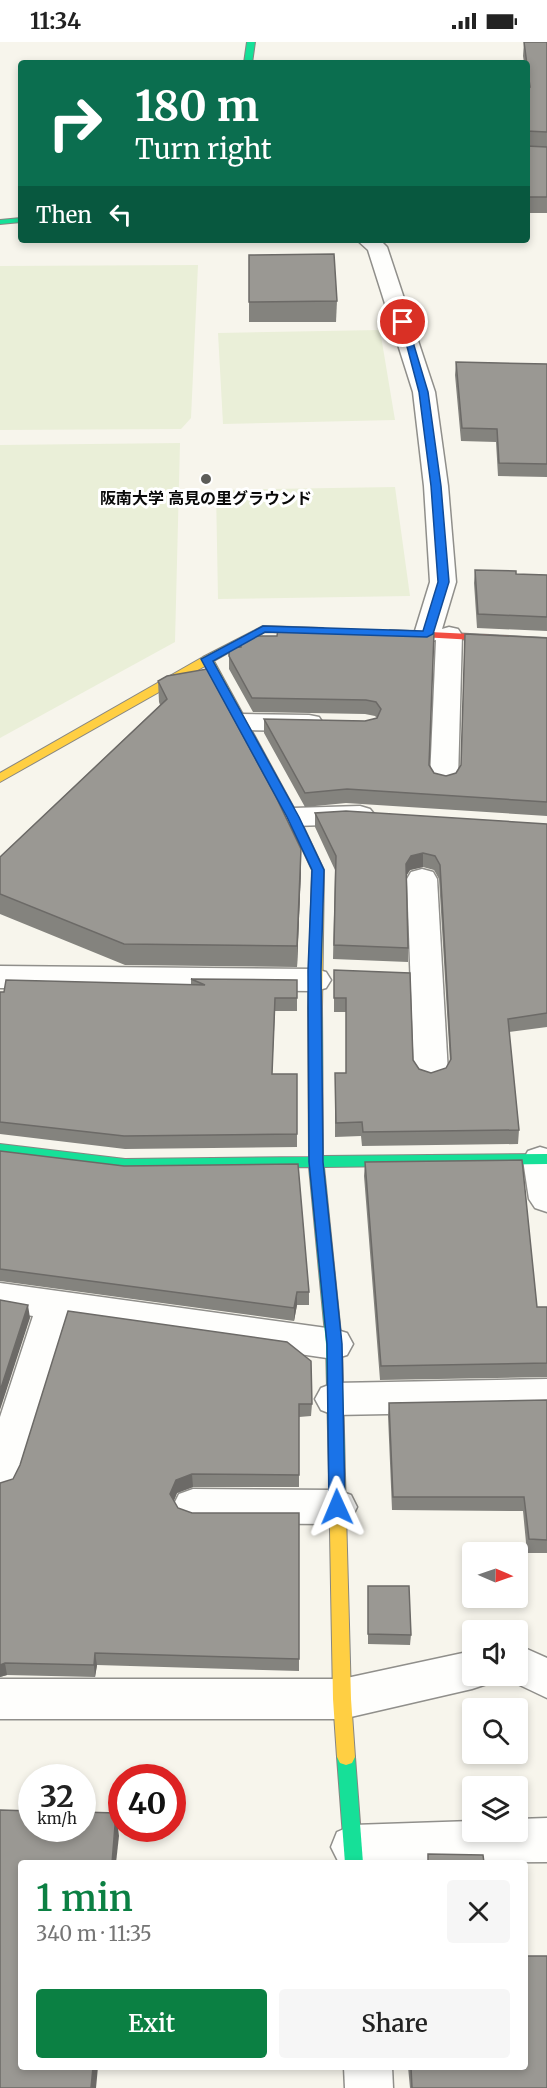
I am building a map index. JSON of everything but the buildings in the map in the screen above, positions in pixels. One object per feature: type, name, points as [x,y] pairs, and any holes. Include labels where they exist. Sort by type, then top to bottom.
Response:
[{"type":"street","points":[[249,60],[250,42]]},
{"type":"street","points":[[0,222],[18,220]]},
{"type":"street","points":[[371,243],[377,248],[424,392],[436,486],[444,582],[438,635],[444,778]]},
{"type":"street","points":[[0,778],[263,629],[333,631]]},
{"type":"street","points":[[380,633],[547,641]]},
{"type":"street","points":[[207,659],[293,817],[318,870],[315,976],[316,1162],[334,1344],[342,1699],[354,1855],[547,1840]]},
{"type":"street","points":[[242,722],[331,723]]},
{"type":"street","points":[[293,817],[346,814],[382,816]]},
{"type":"street","points":[[422,879],[431,1073]]},
{"type":"street","points":[[0,977],[315,976],[348,972]]},
{"type":"street","points":[[393,974],[427,975]]},
{"type":"street","points":[[0,1149],[125,1164],[544,1160],[547,1199]]},
{"type":"street","points":[[0,1297],[334,1344]]},
{"type":"street","points":[[3,1459],[55,1305]]},
{"type":"street","points":[[334,1399],[547,1395]]},
{"type":"street","points":[[194,1506],[337,1507]]},
{"type":"street","points":[[528,1669],[547,1679]]},
{"type":"street","points":[[0,1699],[342,1699],[462,1672]]},
{"type":"street","points":[[368,2070],[369,2088]]},
{"type":"green space","points":[[198,265],[191,418],[181,429],[0,430],[0,266]]},
{"type":"green space","points":[[380,330],[395,420],[223,424],[218,333]]},
{"type":"green space","points":[[180,443],[175,642],[0,738],[0,445]]},
{"type":"green space","points":[[395,487],[410,596],[218,599],[216,490]]},
{"type":"traffic: fast","points":[[248,60],[251,42]]},
{"type":"traffic: fast","points":[[0,222],[18,220]]},
{"type":"traffic: fast","points":[[315,1007],[316,1162],[334,1344],[337,1475]]},
{"type":"traffic: fast","points":[[0,1149],[125,1164],[547,1159]]},
{"type":"traffic: fast","points":[[346,1757],[354,1860]]},
{"type":"traffic: slow","points":[[0,778],[263,629],[323,631]]},
{"type":"traffic: slow","points":[[207,659],[293,817],[318,870],[315,1007]]},
{"type":"traffic: slow","points":[[337,1475],[342,1699],[346,1757]]},
{"type":"traffic: jam","points":[[390,633],[547,641]]},
{"type":"place","name":"阪南大学 高見の里グラウンド","points":[[206,479]]},
{"type":"route","points":[[337,1507],[334,1344],[316,1162],[315,971],[318,870],[293,817],[207,659],[263,629],[427,634],[444,582],[436,486],[424,392],[403,322]]}]
